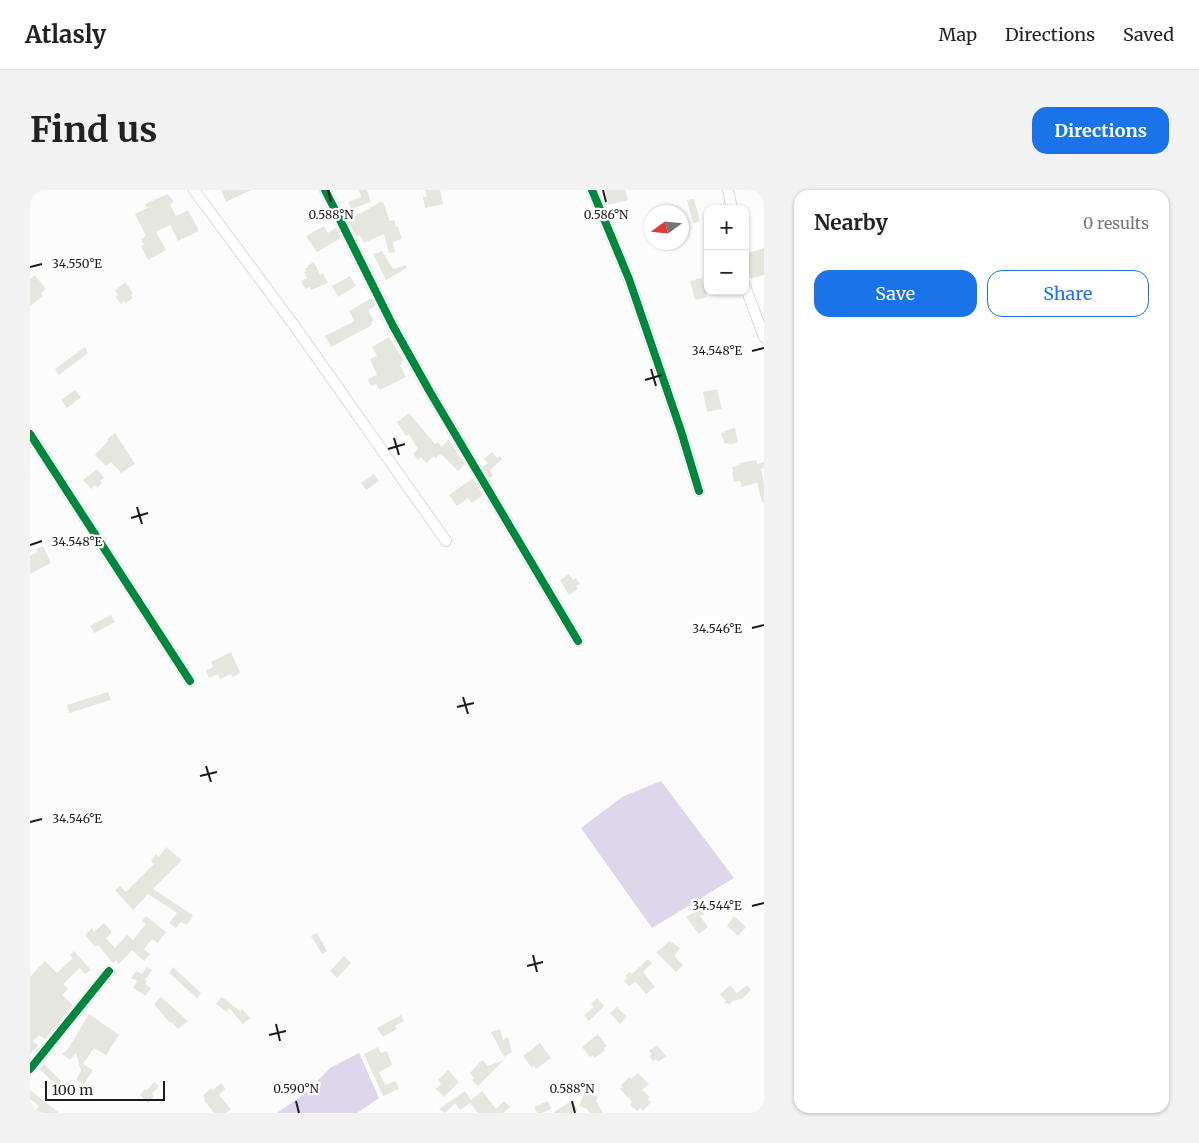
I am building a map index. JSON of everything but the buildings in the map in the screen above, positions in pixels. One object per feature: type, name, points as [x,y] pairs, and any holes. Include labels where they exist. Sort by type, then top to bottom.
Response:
[{"type":"street","points":[[194,190],[296,328],[446,541]]},
{"type":"street","points":[[325,190],[393,326],[430,392],[578,641]]},
{"type":"street","points":[[592,190],[629,279],[681,431],[699,491]]},
{"type":"street","points":[[728,190],[731,205]]},
{"type":"street","points":[[748,295],[764,338]]},
{"type":"street","points":[[30,434],[190,681]]},
{"type":"street","points":[[30,1069],[109,971]]},
{"type":"shaded area","points":[[661,781],[734,878],[652,928],[581,828],[622,797]]},
{"type":"shaded area","points":[[359,1053],[379,1098],[357,1113],[277,1113],[308,1091],[330,1068]]},
{"type":"cycle path","points":[[325,190],[393,326],[430,392],[578,641]]},
{"type":"cycle path","points":[[592,190],[629,279],[681,431],[699,491]]},
{"type":"cycle path","points":[[30,434],[190,681]]},
{"type":"cycle path","points":[[30,1069],[109,971]]}]
